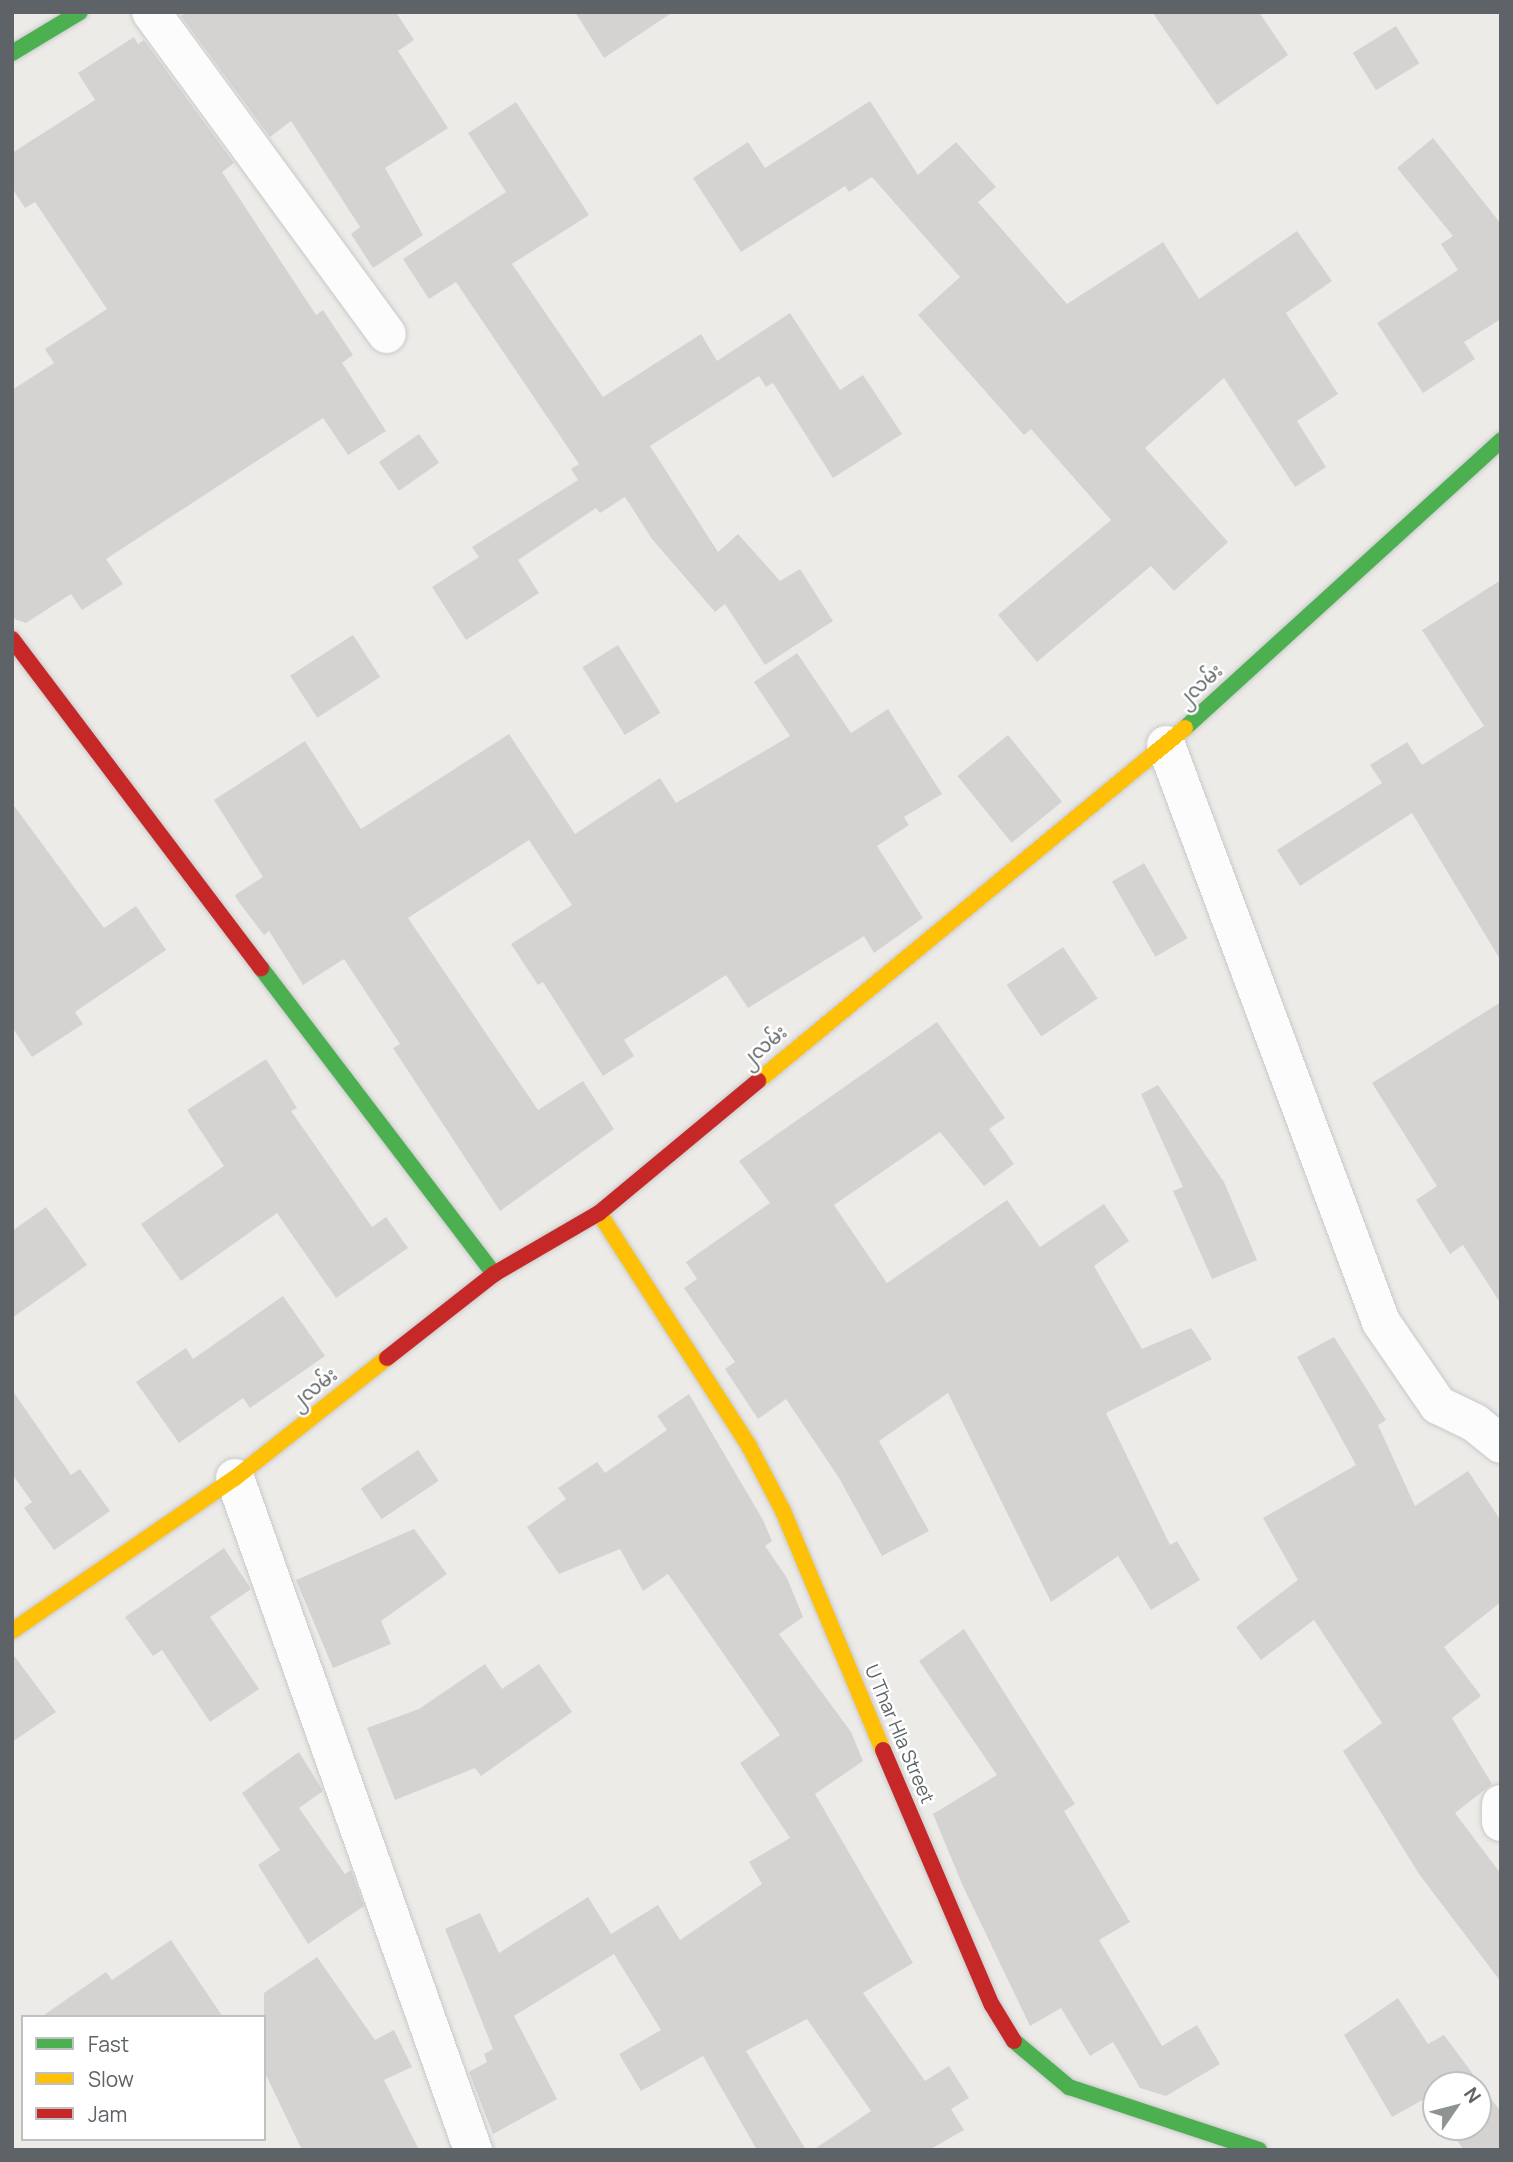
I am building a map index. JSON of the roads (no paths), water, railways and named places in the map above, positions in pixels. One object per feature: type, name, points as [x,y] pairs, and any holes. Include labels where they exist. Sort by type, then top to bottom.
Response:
[{"type":"street","points":[[152,12],[387,334]]},
{"type":"street","points":[[12,53],[59,17]]},
{"type":"street","name":"၂လမ်း","points":[[12,1631],[234,1478],[494,1274],[599,1213],[1166,745],[1501,440]]},
{"type":"street","points":[[12,639],[494,1274]]},
{"type":"street","points":[[1166,745],[1381,1322],[1438,1405],[1501,1444]]},
{"type":"street","name":"U Thar Hla Street","points":[[599,1213],[749,1446],[783,1511],[953,1918],[992,2006],[1018,2047],[1069,2087],[1259,2150]]},
{"type":"street","points":[[234,1478],[473,2150]]},
{"type":"street","points":[[1501,1804],[1501,1822]]}]
